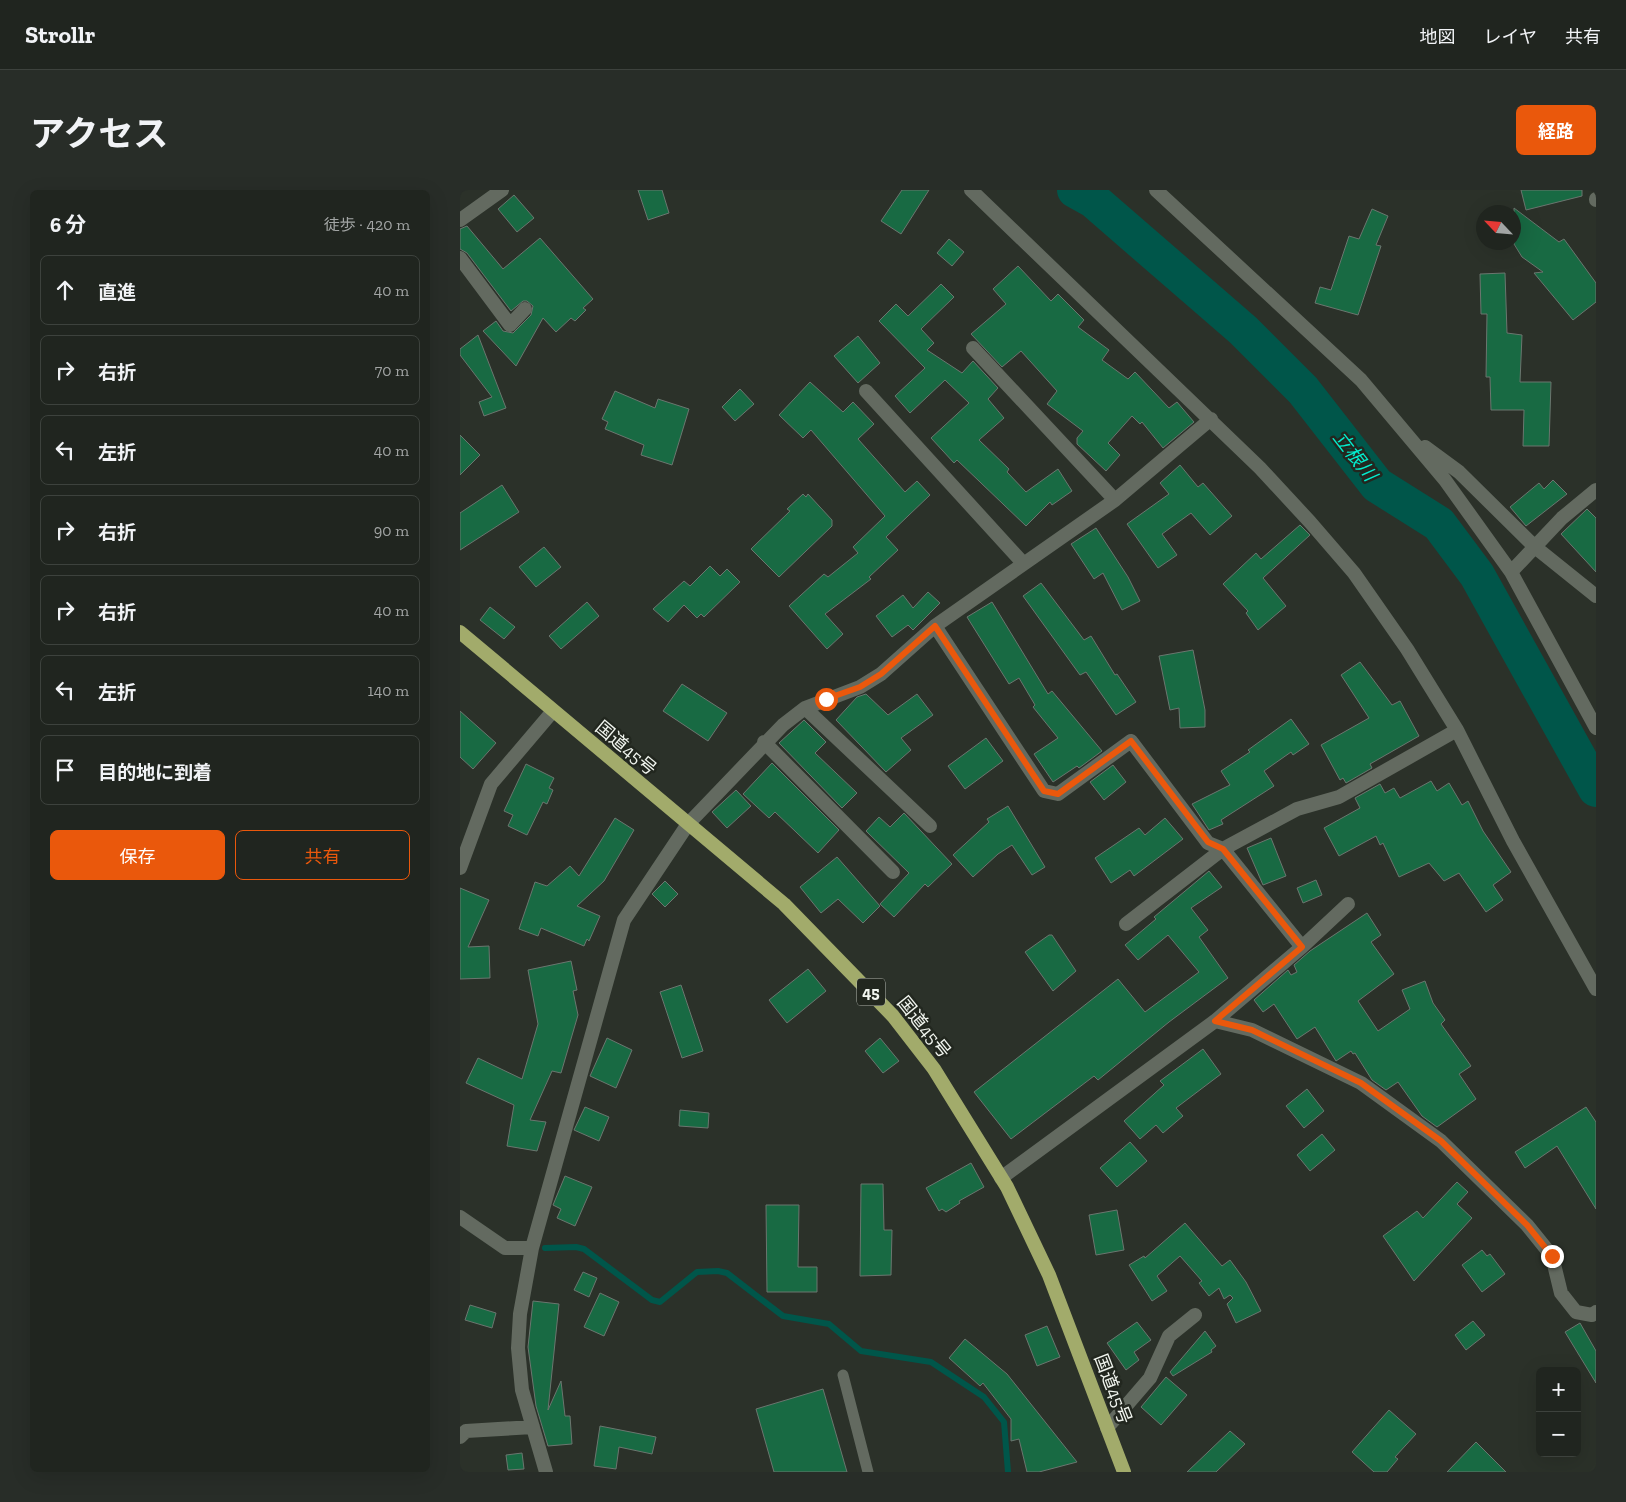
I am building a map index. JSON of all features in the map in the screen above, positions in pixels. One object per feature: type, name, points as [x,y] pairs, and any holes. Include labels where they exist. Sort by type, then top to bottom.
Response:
[{"type":"highway","name":"国道45号","points":[[460,632],[784,904],[893,1016],[934,1069],[1001,1178],[1049,1274],[1124,1472]]},
{"type":"street","points":[[460,220],[502,190]]},
{"type":"street","points":[[971,190],[1211,420],[1310,522],[1354,573],[1406,649],[1457,730],[1513,841],[1596,990]]},
{"type":"street","points":[[1156,190],[1360,380],[1407,434],[1444,480],[1511,572],[1596,728]]},
{"type":"street","points":[[460,258],[510,325],[525,310]]},
{"type":"street","points":[[972,348],[1114,500]]},
{"type":"street","points":[[866,390],[1023,563]]},
{"type":"street","points":[[546,1472],[522,1390],[518,1348],[520,1314],[532,1248],[624,920],[688,824],[764,742],[805,708],[860,687],[881,674],[935,626],[1114,500],[1211,420]]},
{"type":"street","points":[[1407,434],[1459,472],[1535,547],[1596,596]]},
{"type":"street","points":[[1511,572],[1562,518],[1596,490]]},
{"type":"street","points":[[935,626],[1044,791],[1058,794],[1131,741],[1208,842],[1223,849],[1302,947]]},
{"type":"street","points":[[805,708],[930,826]]},
{"type":"street","points":[[460,868],[491,784],[553,711]]},
{"type":"street","points":[[1126,924],[1223,849],[1297,809],[1338,797],[1457,730]]},
{"type":"street","points":[[764,742],[893,872]]},
{"type":"street","points":[[1001,1178],[1215,1021],[1302,947],[1348,904]]},
{"type":"street","points":[[1215,1021],[1252,1030],[1361,1083],[1441,1141],[1527,1225],[1552,1256],[1562,1293],[1576,1312],[1592,1315],[1596,1312]]},
{"type":"street","points":[[460,1217],[505,1248],[532,1248]]},
{"type":"street","points":[[1107,1428],[1150,1378],[1169,1336],[1195,1315]]},
{"type":"street","points":[[460,1437],[466,1431],[533,1428]]},
{"type":"lane","points":[[843,1375],[868,1472]]},
{"type":"building","points":[[638,190],[662,190],[669,213],[648,220]]},
{"type":"building","points":[[902,190],[929,190],[901,234],[881,221]]},
{"type":"building","points":[[1521,190],[1582,190],[1582,196],[1526,210]]},
{"type":"building","points":[[514,195],[534,218],[517,232],[498,209]]},
{"type":"building","points":[[1372,209],[1388,216],[1376,245],[1381,246],[1358,315],[1315,303],[1320,287],[1331,290],[1349,236],[1359,239]]},
{"type":"building","points":[[1521,213],[1559,242],[1564,239],[1596,283],[1596,302],[1573,320],[1534,273],[1543,272],[1522,257],[1518,250],[1521,250]]},
{"type":"building","points":[[467,226],[503,269],[540,238],[593,299],[583,308],[586,310],[575,321],[571,318],[556,332],[543,318],[516,366],[483,331],[496,321],[503,331],[513,333],[531,315],[533,306],[527,301],[523,301],[511,311],[467,253],[460,249],[460,229]]},
{"type":"building","points":[[949,239],[964,252],[952,266],[937,253]]},
{"type":"building","points":[[1018,266],[1051,301],[1058,294],[1084,320],[1078,327],[1109,350],[1102,360],[1128,379],[1135,372],[1169,408],[1177,402],[1194,422],[1163,448],[1142,422],[1140,424],[1132,416],[1108,443],[1120,455],[1106,471],[1077,444],[1077,438],[1083,431],[1047,404],[1057,391],[1021,351],[1002,367],[971,334],[1006,304],[993,289]]},
{"type":"building","points":[[1505,273],[1507,333],[1522,335],[1520,382],[1551,382],[1549,446],[1523,446],[1524,410],[1491,410],[1490,377],[1486,377],[1487,314],[1481,314],[1480,274]]},
{"type":"building","points":[[941,284],[954,297],[921,329],[934,343],[927,350],[962,373],[973,361],[998,388],[988,399],[1004,418],[979,440],[1009,469],[1007,472],[1026,492],[1058,469],[1072,491],[1052,505],[1050,502],[1026,526],[957,460],[954,463],[931,438],[969,403],[945,380],[910,413],[895,396],[925,368],[879,321],[896,304],[908,316]]},
{"type":"building","points":[[478,335],[506,408],[484,416],[479,402],[492,397],[460,355],[460,349]]},
{"type":"building","points":[[858,336],[880,363],[858,383],[834,356]]},
{"type":"building","points":[[810,382],[843,412],[853,402],[874,424],[858,439],[905,492],[917,481],[930,495],[886,537],[898,550],[869,577],[871,579],[825,614],[843,634],[827,649],[789,606],[824,574],[828,577],[858,553],[853,547],[885,516],[811,430],[803,438],[779,415]]},
{"type":"building","points":[[740,389],[754,404],[735,421],[722,407]]},
{"type":"building","points":[[615,391],[655,408],[658,399],[689,409],[672,465],[641,455],[644,445],[605,429],[608,422],[602,419]]},
{"type":"building","points":[[460,435],[480,455],[460,475]]},
{"type":"building","points":[[1180,465],[1198,487],[1203,483],[1232,516],[1210,535],[1191,513],[1162,534],[1177,555],[1158,568],[1127,524],[1169,494],[1160,483]]},
{"type":"building","points":[[1553,480],[1567,494],[1526,526],[1510,507],[1539,483],[1544,489]]},
{"type":"building","points":[[502,485],[519,512],[460,550],[460,513]]},
{"type":"building","points":[[803,494],[806,497],[808,494],[832,520],[832,526],[779,577],[751,549],[790,511],[787,509]]},
{"type":"building","points":[[1587,509],[1596,518],[1596,572],[1561,534]]},
{"type":"building","points":[[1300,525],[1310,535],[1263,578],[1286,606],[1258,630],[1246,613],[1248,611],[1223,584],[1256,553],[1261,559]]},
{"type":"building","points":[[1096,528],[1128,577],[1140,601],[1122,610],[1103,573],[1094,579],[1071,544]]},
{"type":"building","points":[[544,547],[561,567],[536,587],[519,567]]},
{"type":"building","points":[[710,566],[720,576],[727,569],[740,582],[704,617],[701,614],[697,618],[684,605],[668,622],[653,609],[684,581],[690,586]]},
{"type":"building","points":[[1041,583],[1084,640],[1091,636],[1115,675],[1117,674],[1136,702],[1116,715],[1086,672],[1080,675],[1023,596]]},
{"type":"building","points":[[928,592],[940,603],[913,630],[908,625],[892,637],[876,616],[903,595],[913,608]]},
{"type":"building","points":[[587,602],[599,616],[561,649],[549,636]]},
{"type":"building","points":[[992,602],[1048,694],[1052,691],[1102,751],[1079,768],[1077,766],[1053,782],[1034,754],[1058,738],[1033,707],[1035,705],[1019,678],[1009,684],[967,617]]},
{"type":"building","points":[[490,607],[515,627],[504,639],[480,620]]},
{"type":"building","points":[[1193,650],[1205,710],[1205,727],[1180,728],[1179,708],[1170,710],[1159,656]]},
{"type":"building","points":[[1360,662],[1392,705],[1400,701],[1419,736],[1370,764],[1372,768],[1346,783],[1343,778],[1340,780],[1321,745],[1369,718],[1341,675]]},
{"type":"building","points":[[682,684],[727,713],[708,741],[663,711]]},
{"type":"building","points":[[866,694],[888,715],[917,694],[933,715],[901,738],[911,750],[886,772],[836,720],[857,697]]},
{"type":"building","points":[[460,711],[496,743],[473,769],[460,757]]},
{"type":"building","points":[[1291,719],[1309,744],[1293,755],[1291,752],[1264,771],[1274,786],[1221,820],[1223,824],[1209,830],[1192,804],[1230,785],[1221,771],[1250,752],[1248,750]]},
{"type":"building","points":[[804,720],[826,742],[815,753],[857,793],[842,808],[779,743]]},
{"type":"building","points":[[986,738],[1003,761],[965,789],[948,766]]},
{"type":"building","points":[[772,763],[839,830],[818,853],[775,812],[769,818],[743,794]]},
{"type":"building","points":[[526,764],[554,778],[549,788],[553,790],[547,804],[543,802],[527,835],[508,826],[513,815],[504,811]]},
{"type":"building","points":[[1113,765],[1126,782],[1104,800],[1090,782]]},
{"type":"building","points":[[1431,781],[1437,791],[1449,783],[1462,805],[1468,801],[1483,831],[1511,872],[1493,885],[1503,900],[1486,912],[1459,873],[1444,881],[1429,863],[1399,877],[1383,843],[1380,845],[1376,836],[1339,856],[1324,828],[1360,808],[1355,798],[1380,784],[1385,793],[1394,788],[1400,798]]},
{"type":"building","points":[[736,790],[751,806],[727,828],[712,812]]},
{"type":"building","points":[[1008,806],[1045,867],[1032,875],[1012,845],[998,854],[973,877],[953,855],[989,822],[987,819]]},
{"type":"building","points":[[904,813],[952,864],[928,887],[925,884],[894,917],[880,904],[909,873],[866,831],[879,817],[890,827]]},
{"type":"building","points":[[615,818],[634,830],[604,881],[577,906],[600,916],[589,941],[587,939],[584,946],[541,928],[538,936],[519,929],[535,882],[547,886],[570,866],[579,876]]},
{"type":"building","points":[[1165,818],[1183,839],[1134,876],[1130,870],[1111,883],[1095,858],[1139,828],[1145,835]]},
{"type":"building","points":[[1271,838],[1286,876],[1263,885],[1247,848]]},
{"type":"building","points":[[837,857],[880,906],[863,923],[838,899],[821,913],[800,887]]},
{"type":"building","points":[[1209,871],[1222,887],[1191,908],[1208,930],[1199,937],[1228,978],[1169,1022],[1098,1080],[1094,1076],[1011,1139],[974,1092],[1118,979],[1145,1012],[1199,972],[1168,935],[1138,960],[1125,945],[1156,919],[1154,917]]},
{"type":"building","points":[[1316,880],[1322,895],[1303,903],[1297,888]]},
{"type":"building","points":[[665,881],[678,894],[665,907],[652,894]]},
{"type":"building","points":[[460,888],[489,900],[468,947],[489,946],[490,978],[460,979]]},
{"type":"building","points":[[1367,913],[1381,935],[1371,942],[1394,974],[1358,1001],[1378,1031],[1410,1009],[1402,990],[1425,981],[1433,1003],[1445,1020],[1441,1024],[1471,1066],[1459,1074],[1476,1099],[1437,1127],[1422,1116],[1398,1082],[1386,1090],[1372,1080],[1355,1053],[1353,1054],[1351,1051],[1336,1061],[1315,1027],[1297,1039],[1274,1004],[1263,1012],[1254,1000],[1288,970],[1291,975],[1297,972],[1294,965],[1310,951]]},
{"type":"building","points":[[1049,935],[1052,935],[1076,971],[1053,991],[1025,952]]},
{"type":"building","points":[[571,961],[577,990],[573,991],[578,1015],[561,1073],[552,1071],[530,1120],[546,1122],[537,1151],[507,1146],[514,1105],[466,1083],[478,1058],[522,1079],[538,1024],[528,970]]},
{"type":"building","points":[[808,969],[826,991],[787,1023],[769,1000]]},
{"type":"building","points":[[681,985],[703,1051],[682,1058],[660,992]]},
{"type":"building","points":[[607,1038],[632,1050],[616,1088],[590,1076]]},
{"type":"building","points":[[880,1038],[899,1061],[883,1073],[865,1051]]},
{"type":"building","points":[[1203,1049],[1221,1074],[1176,1108],[1183,1116],[1163,1133],[1156,1125],[1140,1139],[1124,1121],[1164,1085],[1160,1081]]},
{"type":"building","points":[[1307,1089],[1324,1111],[1304,1128],[1286,1106]]},
{"type":"building","points":[[585,1107],[609,1117],[599,1141],[574,1130]]},
{"type":"building","points":[[1586,1107],[1596,1122],[1596,1209],[1557,1146],[1525,1168],[1515,1152]]},
{"type":"building","points":[[680,1110],[709,1113],[708,1128],[679,1126]]},
{"type":"building","points":[[1322,1134],[1335,1150],[1310,1171],[1297,1155]]},
{"type":"building","points":[[1130,1142],[1147,1161],[1117,1187],[1100,1168]]},
{"type":"building","points":[[971,1163],[984,1187],[959,1201],[960,1203],[946,1212],[942,1209],[939,1211],[926,1188]]},
{"type":"building","points":[[565,1176],[592,1187],[575,1226],[557,1218],[561,1209],[553,1205]]},
{"type":"building","points":[[1457,1182],[1468,1192],[1457,1204],[1472,1218],[1414,1281],[1383,1236],[1417,1211],[1423,1218]]},
{"type":"building","points":[[861,1184],[883,1184],[884,1230],[892,1230],[891,1275],[860,1276]]},
{"type":"building","points":[[766,1205],[799,1205],[798,1267],[817,1267],[817,1292],[767,1292]]},
{"type":"building","points":[[1117,1210],[1124,1250],[1096,1255],[1089,1215]]},
{"type":"building","points":[[1185,1223],[1222,1266],[1230,1260],[1246,1282],[1261,1311],[1236,1323],[1227,1304],[1233,1298],[1230,1295],[1224,1299],[1219,1288],[1209,1296],[1199,1283],[1202,1281],[1180,1256],[1157,1276],[1167,1291],[1152,1301],[1129,1265],[1144,1256],[1145,1258]]},
{"type":"building","points":[[1482,1250],[1487,1256],[1490,1254],[1505,1274],[1482,1292],[1462,1265]]},
{"type":"building","points":[[583,1272],[597,1278],[589,1297],[574,1290]]},
{"type":"building","points":[[600,1293],[619,1302],[604,1336],[584,1327]]},
{"type":"building","points":[[533,1301],[559,1304],[548,1410],[561,1381],[565,1416],[570,1416],[572,1444],[548,1446],[536,1406],[528,1347]]},
{"type":"building","points":[[470,1305],[496,1313],[492,1328],[465,1320]]},
{"type":"building","points":[[1473,1321],[1485,1335],[1466,1350],[1455,1335]]},
{"type":"building","points":[[1137,1322],[1151,1340],[1134,1352],[1139,1360],[1126,1370],[1107,1343]]},
{"type":"building","points":[[1580,1323],[1596,1351],[1596,1383],[1565,1332]]},
{"type":"building","points":[[1047,1326],[1060,1357],[1037,1366],[1025,1335]]},
{"type":"building","points":[[1205,1331],[1216,1346],[1211,1350],[1212,1352],[1173,1376],[1170,1372]]},
{"type":"building","points":[[965,1339],[1007,1374],[1077,1462],[1039,1472],[1027,1472],[1019,1439],[1011,1441],[1011,1419],[983,1383],[980,1386],[949,1358]]},
{"type":"building","points":[[1166,1377],[1187,1395],[1161,1425],[1141,1407]]},
{"type":"building","points":[[823,1389],[847,1472],[774,1472],[756,1409]]},
{"type":"building","points":[[1389,1410],[1416,1434],[1395,1457],[1398,1459],[1387,1472],[1374,1472],[1352,1452]]},
{"type":"building","points":[[600,1426],[656,1437],[652,1454],[619,1447],[616,1469],[594,1466]]},
{"type":"building","points":[[1230,1431],[1245,1444],[1216,1472],[1187,1472]]},
{"type":"building","points":[[1476,1442],[1506,1472],[1447,1472]]},
{"type":"building","points":[[522,1453],[524,1469],[508,1470],[506,1455]]},
{"type":"waterway","name":"立根川","points":[[1075,190],[1093,200],[1243,330],[1303,390],[1377,485],[1439,524],[1477,575],[1596,789]]},
{"type":"waterway","points":[[545,1248],[576,1247],[584,1249],[652,1300],[660,1302],[697,1272],[718,1271],[727,1273],[783,1316],[829,1324],[861,1351],[931,1362],[984,1397],[1004,1422],[1008,1472]]},
{"type":"route","points":[[826,699],[860,687],[881,674],[935,626],[1044,791],[1058,794],[1131,741],[1208,842],[1223,849],[1302,947],[1215,1021],[1252,1030],[1361,1083],[1441,1141],[1527,1225],[1552,1256]]}]
